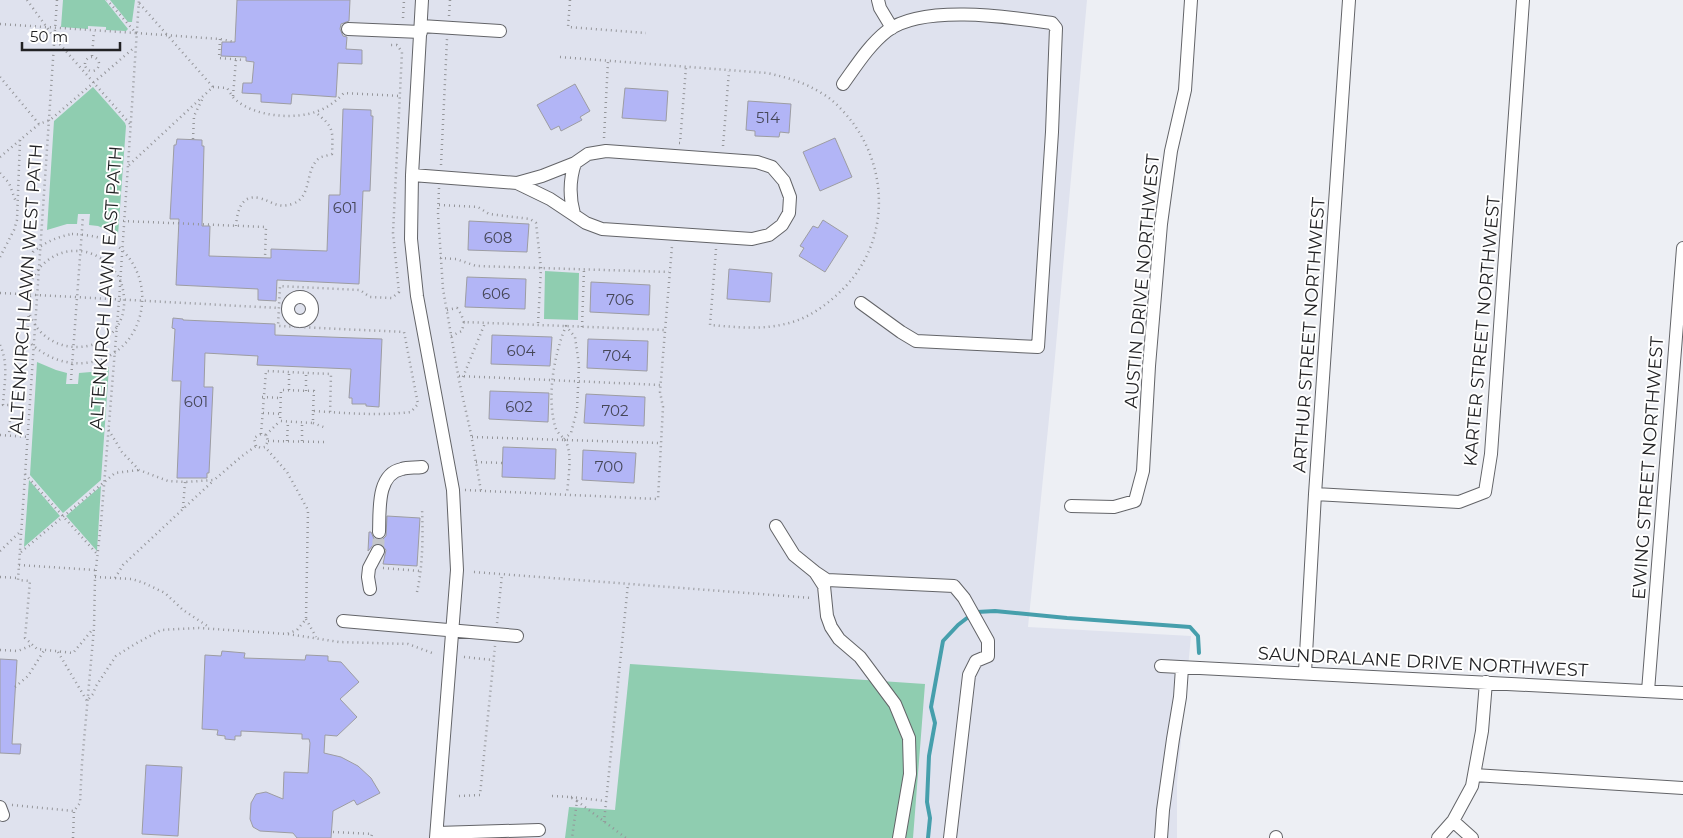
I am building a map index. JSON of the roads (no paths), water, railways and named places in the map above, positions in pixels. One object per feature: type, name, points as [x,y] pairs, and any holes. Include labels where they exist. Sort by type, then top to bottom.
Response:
[{"type":"street","points":[[422,0],[412,175],[411,239],[413,267],[426,350],[453,490],[457,570],[437,836],[539,830]]},
{"type":"street","points":[[878,0],[880,8],[892,28]]},
{"type":"street","name":"AUSTIN DRIVE NORTHWEST","points":[[1071,506],[1114,507],[1135,501],[1143,470],[1149,366],[1161,224],[1171,152],[1185,90],[1191,0]]},
{"type":"street","name":"ARTHUR STREET NORTHWEST","points":[[1305,672],[1315,494],[1349,0]]},
{"type":"street","name":"KARTER STREET NORTHWEST","points":[[1315,494],[1459,502],[1485,492],[1492,444],[1523,0]]},
{"type":"street","points":[[843,84],[872,46],[888,30],[911,20],[936,14],[1004,16],[1052,23],[1056,28],[1052,132],[1038,347],[916,341],[861,303]]},
{"type":"street","points":[[348,29],[448,28],[500,31]]},
{"type":"street","points":[[412,175],[440,171],[517,183],[550,199],[586,223],[602,229],[752,239],[769,235],[782,225],[789,213],[790,197],[784,181],[772,167],[757,162],[606,151],[588,154],[575,163],[542,176],[517,183]]},
{"type":"street","points":[[574,214],[570,199],[570,178],[575,163]]},
{"type":"street","name":"EWING STREET NORTHWEST","points":[[1648,691],[1683,248]]},
{"type":"street","points":[[379,532],[382,486],[390,475],[400,469],[422,467]]},
{"type":"street","points":[[776,526],[794,555],[827,580],[954,586],[964,598],[988,641],[988,656],[976,661],[969,675],[950,838]]},
{"type":"street","points":[[370,589],[369,568],[378,551]]},
{"type":"street","points":[[815,572],[824,586],[827,616],[831,627],[839,639],[860,657],[895,704],[909,738],[910,774],[899,838]]},
{"type":"street","points":[[342,621],[517,636]]},
{"type":"street","name":"SAUNDRALANE DRIVE NORTHWEST","points":[[1161,666],[1683,693]]},
{"type":"street","points":[[1161,838],[1165,792],[1180,697],[1182,668]]},
{"type":"street","points":[[1438,838],[1453,821],[1472,786],[1482,732],[1486,682]]},
{"type":"street","points":[[1474,775],[1683,788]]},
{"type":"street","points":[[1453,821],[1472,838]]},
{"type":"waterway","points":[[977,612],[995,611],[1190,627],[1198,636],[1199,653]]},
{"type":"waterway","points":[[928,838],[930,818],[927,802],[929,756],[935,723],[931,707],[943,641],[967,618]]},
{"type":"tunnel","points":[[378,551],[379,532]]}]
